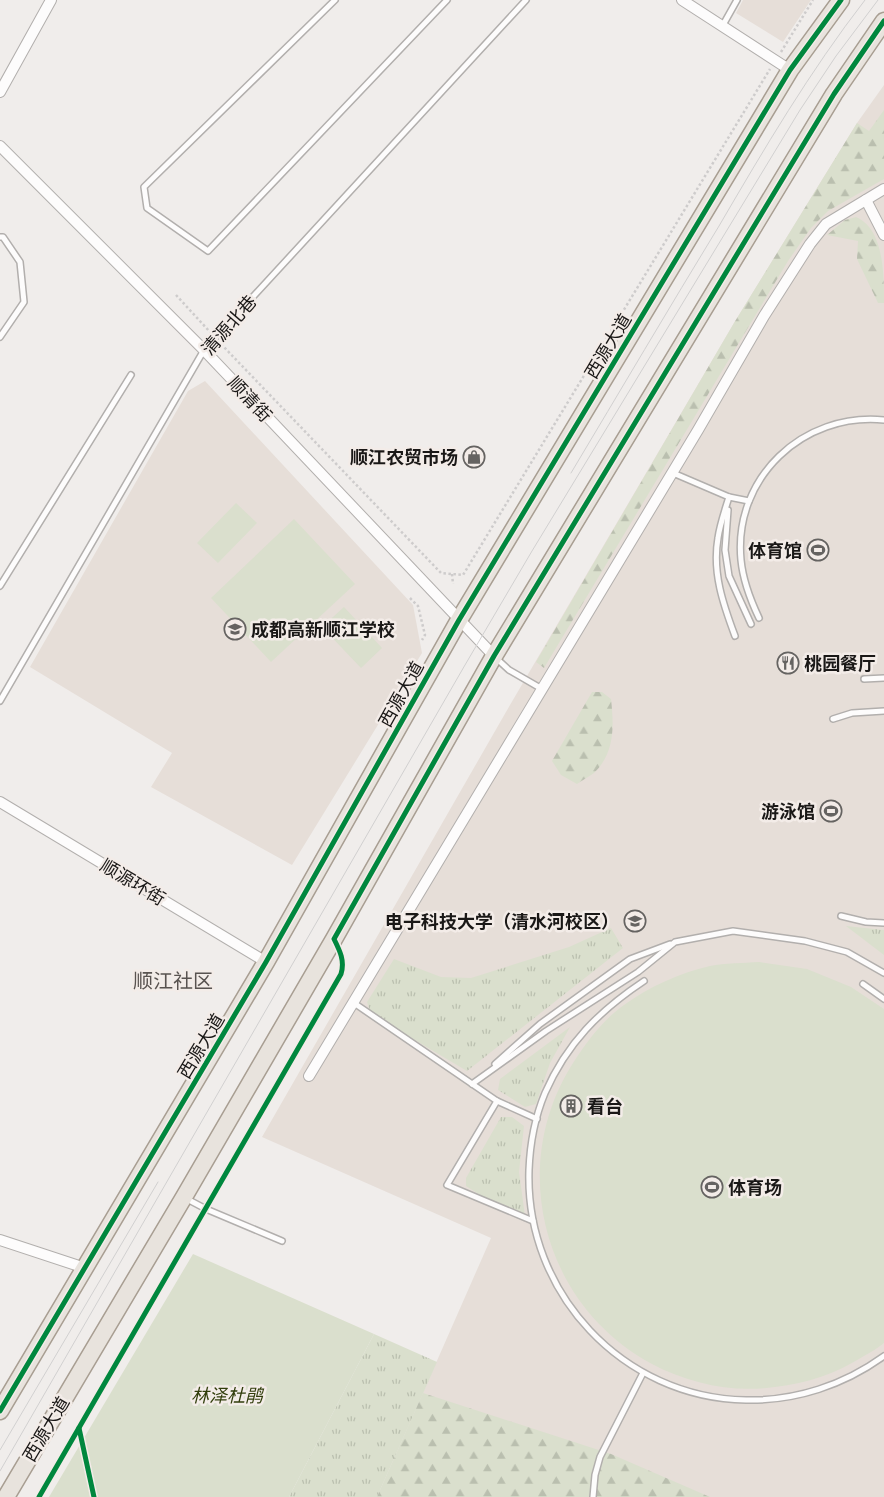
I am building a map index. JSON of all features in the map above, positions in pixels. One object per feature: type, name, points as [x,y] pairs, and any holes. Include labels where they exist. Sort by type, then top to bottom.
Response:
[{"type":"main road","name":"西源大道","points":[[0,1411],[266,962],[459,620],[790,70],[841,0]]},
{"type":"main road","name":"西源大道","points":[[6,1497],[184,1197],[339,930],[494,656],[824,111],[884,21]]},
{"type":"street","points":[[0,92],[51,0]]},
{"type":"street","points":[[682,0],[693,3],[790,70]]},
{"type":"street","name":"顺清街","points":[[0,146],[204,350],[494,656]]},
{"type":"street","points":[[309,1076],[764,316],[810,244],[826,224],[884,189]]},
{"type":"street","points":[[866,200],[884,235]]},
{"type":"street","name":"顺源环街","points":[[0,802],[266,962]]},
{"type":"street","points":[[0,1240],[85,1268]]},
{"type":"lane","points":[[335,0],[144,187],[147,208],[208,251],[448,0]]},
{"type":"lane","name":"清源北巷","points":[[0,701],[204,350],[526,0]]},
{"type":"lane","points":[[723,25],[737,0]]},
{"type":"lane","points":[[0,237],[3,237],[20,262],[24,302],[0,337]]},
{"type":"lane","points":[[0,586],[130,375]]},
{"type":"lane","points":[[760,618],[749,596],[741,560],[742,530],[749,501],[761,478],[785,451],[806,436],[824,427],[863,419],[884,420]]},
{"type":"lane","points":[[671,472],[729,497],[749,501]]},
{"type":"lane","points":[[729,497],[725,550],[729,576],[751,624]]},
{"type":"lane","points":[[729,497],[718,538],[716,570],[723,604],[735,636]]},
{"type":"lane","points":[[494,656],[509,670],[542,689]]},
{"type":"lane","points":[[864,679],[874,681],[884,678]]},
{"type":"lane","points":[[833,719],[872,709],[884,711]]},
{"type":"lane","points":[[841,916],[866,922],[884,923]]},
{"type":"lane","points":[[472,1084],[540,1024],[630,959],[675,942],[733,930],[805,941],[848,952],[884,973]]},
{"type":"lane","points":[[472,1084],[546,1031],[638,972],[675,942]]},
{"type":"lane","points":[[644,981],[614,1002],[584,1030],[568,1050],[544,1095],[537,1119],[530,1153],[529,1178],[533,1221],[548,1268],[558,1289],[587,1328],[623,1360],[643,1373],[665,1383],[711,1397],[759,1401],[806,1394],[852,1376],[884,1356]]},
{"type":"lane","points":[[863,984],[884,998]]},
{"type":"lane","points":[[354,1002],[497,1101],[537,1119]]},
{"type":"lane","points":[[497,1101],[447,1185],[533,1221]]},
{"type":"lane","points":[[184,1197],[206,1209],[282,1241]]},
{"type":"lane","points":[[593,1497],[595,1475],[600,1457],[643,1373]]},
{"type":"path","points":[[176,295],[441,574],[463,575],[813,0]]},
{"type":"path","points":[[452,574],[452,584]]},
{"type":"path","points":[[410,598],[418,606],[425,635],[422,640]]},
{"type":"shaded area","points":[[743,0],[811,0],[783,42],[736,13]]},
{"type":"shaded area","name":"电子科技大学（清水河校区）","points":[[884,85],[884,1497],[377,1497],[491,1238],[262,1137],[510,705],[734,323],[857,123]]},
{"type":"shaded area","name":"成都高新顺江学校","points":[[205,381],[413,605],[422,653],[292,865],[151,787],[172,753],[30,667],[188,391]]},
{"type":"green space","points":[[884,110],[884,179],[828,211],[811,228],[788,261],[544,668],[536,662],[734,323],[857,123],[869,131]]},
{"type":"green space","points":[[856,217],[872,231],[881,254],[884,303],[878,303],[857,259],[858,241],[827,235],[845,220]]},
{"type":"green space","points":[[236,503],[257,523],[218,563],[197,543]]},
{"type":"green space","points":[[294,519],[355,584],[271,662],[211,598]]},
{"type":"green space","points":[[344,607],[382,648],[361,668],[322,627]]},
{"type":"green space","points":[[592,692],[602,692],[611,699],[613,719],[611,739],[606,757],[601,765],[594,773],[577,784],[561,775],[552,761]]},
{"type":"green space","points":[[846,926],[884,930],[884,955]]},
{"type":"green space","points":[[611,928],[623,948],[467,1071],[371,1014],[367,1002],[394,959],[441,977],[471,978],[569,947]]},
{"type":"green space","name":"体育场","points":[[759,962],[807,969],[851,987],[884,1009],[884,1343],[842,1368],[821,1377],[787,1385],[743,1389],[712,1385],[681,1377],[652,1364],[614,1338],[584,1306],[561,1269],[546,1229],[540,1186],[542,1143],[554,1101],[575,1060],[603,1023],[634,998],[676,977],[710,966]]},
{"type":"green space","points":[[570,1027],[550,1063],[536,1104],[525,1107],[498,1090],[500,1079]]},
{"type":"green space","points":[[501,1117],[512,1117],[524,1126],[519,1172],[525,1216],[516,1218],[466,1186],[466,1178]]},
{"type":"green space","name":"林泽杜鹃","points":[[193,1254],[374,1334],[289,1497],[49,1497]]},
{"type":"green space","points":[[374,1334],[437,1362],[377,1497],[289,1497]]},
{"type":"green space","points":[[423,1393],[611,1454],[710,1497],[377,1497]]},
{"type":"tram line","points":[[571,473],[788,111],[825,54],[865,0]]},
{"type":"tram line","points":[[0,1471],[532,551],[800,110],[836,56],[878,0]]},
{"type":"tram line","points":[[0,1450],[158,1182]]},
{"type":"cycle path","points":[[0,1411],[266,962],[459,620],[790,70],[841,0]]},
{"type":"cycle path","points":[[39,1497],[341,974],[342,960],[334,939],[494,656],[834,94],[884,21]]},
{"type":"cycle path","points":[[79,1428],[94,1497]]},
{"type":"place","name":"顺江农贸市场","points":[[474,457]]},
{"type":"place","name":"体育馆","points":[[818,550]]},
{"type":"place","name":"成都高新顺江学校","points":[[235,629]]},
{"type":"place","name":"桃园餐厅","points":[[788,663]]},
{"type":"place","name":"游泳馆","points":[[831,811]]},
{"type":"place","name":"电子科技大学（清水河校区）","points":[[635,921]]},
{"type":"place","name":"看台","points":[[571,1106]]},
{"type":"place","name":"体育场","points":[[712,1187]]},
{"type":"district","name":"顺江社区","points":[[173,980]]}]
